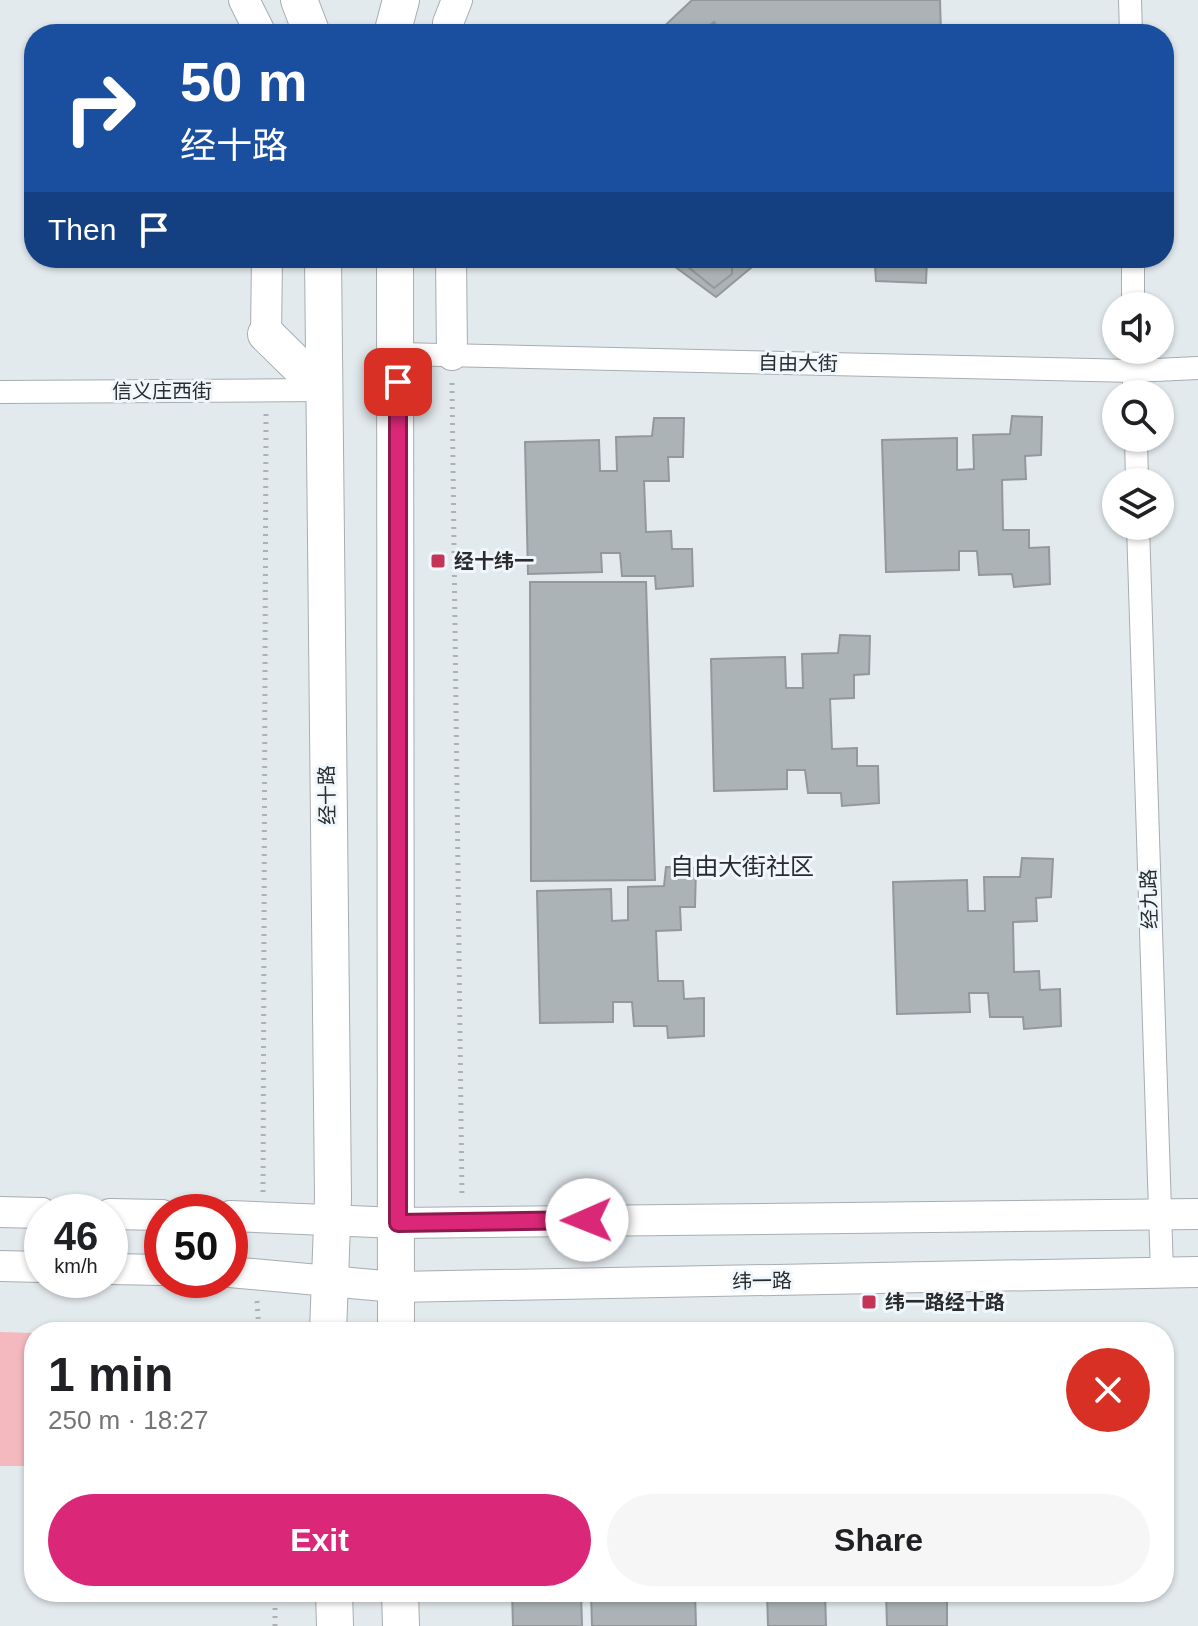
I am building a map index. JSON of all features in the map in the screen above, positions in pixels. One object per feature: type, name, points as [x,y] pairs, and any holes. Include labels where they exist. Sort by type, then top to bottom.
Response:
[{"type":"highway","points":[[299,0],[308,24]]},
{"type":"highway","points":[[322,0],[323,24]]},
{"type":"highway","points":[[389,0],[390,24]]},
{"type":"highway","points":[[394,24],[401,0]]},
{"type":"highway","name":"经十路","points":[[323,268],[331,1217],[328,1322]]},
{"type":"highway","points":[[395,268],[398,354],[396,1322]]},
{"type":"highway","points":[[266,334],[323,390]]},
{"type":"highway","points":[[334,1602],[335,1626]]},
{"type":"highway","points":[[400,1602],[401,1626]]},
{"type":"main road","points":[[244,0],[256,24]]},
{"type":"main road","points":[[448,24],[457,0]]},
{"type":"main road","points":[[266,334],[267,268]]},
{"type":"main road","points":[[451,268],[452,355]]},
{"type":"main road","points":[[0,1212],[24,1213]]},
{"type":"main road","points":[[248,1216],[331,1217],[398,1223],[1198,1214]]},
{"type":"main road","points":[[0,1266],[24,1267]]},
{"type":"main road","name":"纬一路","points":[[248,1274],[395,1287],[1198,1272]]},
{"type":"street","points":[[1130,0],[1131,24]]},
{"type":"street","points":[[1133,268],[1133,292]]},
{"type":"street","name":"自由大街","points":[[398,354],[1102,360]]},
{"type":"street","name":"自由大街","points":[[1166,364],[1198,368]]},
{"type":"street","name":"信义庄西街","points":[[0,392],[323,390]]},
{"type":"street","name":"经九路","points":[[1138,540],[1162,1273]]},
{"type":"path","points":[[452,355],[464,1222]]},
{"type":"path","points":[[263,1216],[266,391]]},
{"type":"path","points":[[275,1602],[275,1626]]},
{"type":"shaded area","points":[[0,1332],[24,1333],[24,1466],[0,1466]]},
{"type":"building","points":[[692,0],[940,0],[941,24],[667,24]]},
{"type":"building","points":[[677,268],[751,268],[716,297]]},
{"type":"building","points":[[689,268],[732,268],[732,274],[714,288]]},
{"type":"building","points":[[875,268],[927,268],[926,283],[876,281]]},
{"type":"building","points":[[1012,416],[1042,417],[1041,455],[1025,456],[1026,479],[1002,480],[1003,530],[1029,530],[1029,548],[1049,547],[1050,584],[1014,587],[1012,574],[979,575],[977,551],[959,551],[959,570],[886,572],[882,440],[957,438],[957,470],[974,469],[973,435],[1010,434]]},
{"type":"building","points":[[654,418],[684,418],[683,457],[668,457],[669,481],[644,481],[646,532],[671,531],[672,549],[692,549],[693,586],[656,589],[655,576],[622,576],[620,553],[601,553],[602,572],[528,574],[525,442],[599,440],[600,471],[617,471],[616,437],[652,436]]},
{"type":"building","points":[[530,582],[646,582],[655,880],[531,881]]},
{"type":"building","points":[[840,635],[870,636],[869,674],[854,675],[854,698],[830,699],[832,749],[857,748],[857,766],[878,766],[879,803],[842,806],[841,793],[808,793],[805,770],[787,770],[787,789],[714,791],[711,659],[785,657],[786,688],[803,688],[802,654],[838,653]]},
{"type":"building","points":[[1022,858],[1053,859],[1051,897],[1036,898],[1037,921],[1013,922],[1014,972],[1039,971],[1040,990],[1060,989],[1061,1026],[1024,1029],[1023,1017],[990,1017],[988,993],[969,993],[970,1012],[897,1014],[893,882],[967,880],[968,911],[985,911],[984,877],[1020,877]]},
{"type":"building","points":[[666,867],[696,868],[695,907],[680,907],[681,930],[656,931],[658,981],[683,981],[684,999],[704,998],[704,1036],[668,1038],[667,1026],[634,1026],[632,1002],[613,1002],[613,1022],[540,1023],[537,891],[611,889],[612,921],[628,920],[628,887],[664,886]]},
{"type":"building","points":[[512,1602],[581,1602],[582,1626],[513,1626]]},
{"type":"building","points":[[591,1602],[695,1602],[696,1626],[592,1626]]},
{"type":"building","points":[[767,1602],[825,1602],[826,1626],[768,1626]]},
{"type":"building","points":[[886,1602],[947,1602],[947,1626],[887,1626]]},
{"type":"place","name":"经十纬一","points":[[438,561]]},
{"type":"place","name":"纬一路经十路","points":[[869,1302]]},
{"type":"district","name":"自由大街社区","points":[[742,866]]},
{"type":"route","points":[[398,382],[398,1223],[587,1220]]}]
